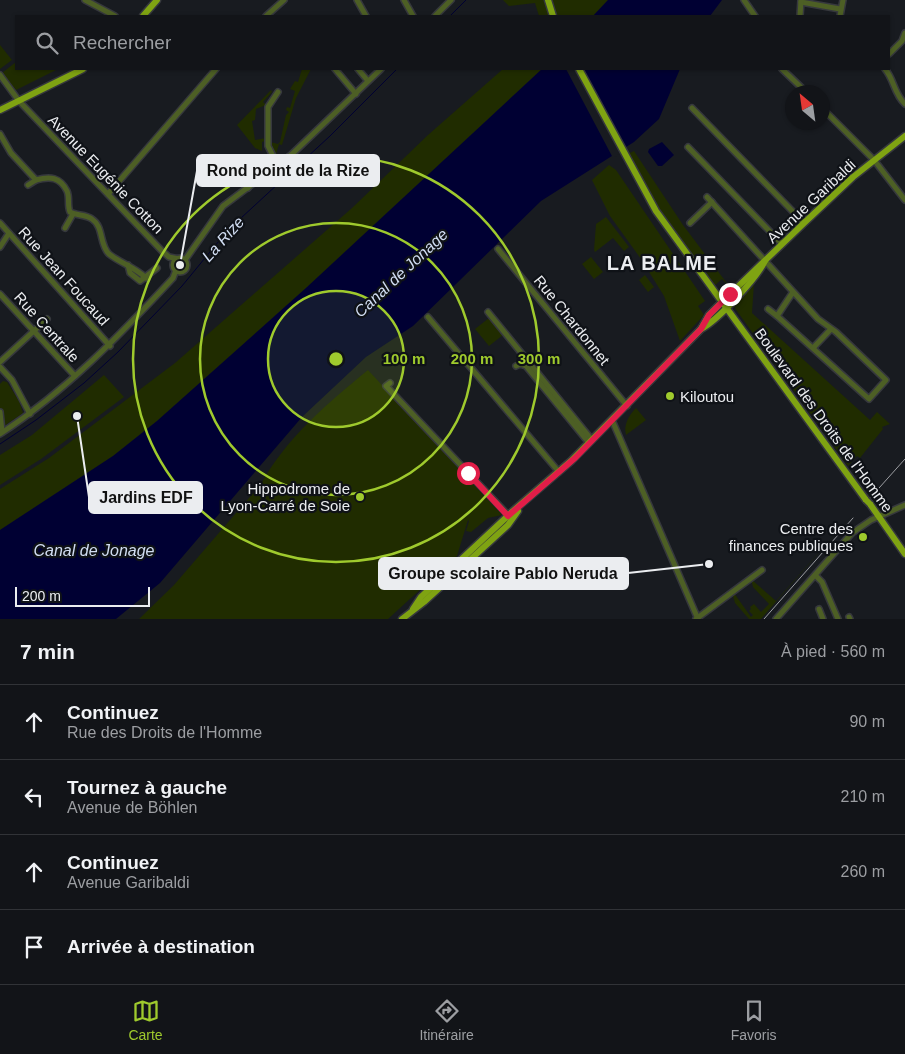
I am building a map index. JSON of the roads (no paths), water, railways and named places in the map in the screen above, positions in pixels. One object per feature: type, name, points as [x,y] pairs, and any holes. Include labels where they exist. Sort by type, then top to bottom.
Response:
[{"type":"main road","points":[[145,15],[157,0]]},
{"type":"main road","points":[[548,0],[553,15]]},
{"type":"main road","points":[[553,0],[553,15]]},
{"type":"main road","points":[[0,110],[81,70]]},
{"type":"main road","name":"Boulevard des Droits de l'Homme","points":[[580,70],[628,163],[656,211],[905,554]]},
{"type":"main road","name":"Avenue Garibaldi","points":[[521,505],[559,472],[627,406],[701,329],[709,325],[725,304],[760,271],[765,262],[782,244],[874,160],[905,136]]},
{"type":"main road","points":[[413,609],[421,597],[521,505]]},
{"type":"main road","points":[[402,619],[424,602],[499,533],[508,524],[521,505]]},
{"type":"main road","points":[[499,533],[506,522],[506,518]]},
{"type":"street","points":[[86,0],[113,15]]},
{"type":"street","points":[[267,15],[284,0]]},
{"type":"street","points":[[357,0],[365,15]]},
{"type":"street","points":[[404,0],[412,15]]},
{"type":"street","points":[[436,15],[451,0]]},
{"type":"street","points":[[744,0],[754,15]]},
{"type":"street","points":[[840,15],[843,0]]},
{"type":"street","points":[[800,15],[801,1],[840,8]]},
{"type":"street","points":[[890,53],[902,41],[905,33]]},
{"type":"street","points":[[108,194],[215,70]]},
{"type":"street","points":[[336,70],[356,94]]},
{"type":"street","points":[[359,70],[368,81]]},
{"type":"street","points":[[1,433],[30,414],[110,346],[174,278],[176,270],[174,263],[182,259],[215,214],[278,166],[380,70]]},
{"type":"street","points":[[783,70],[799,85]]},
{"type":"street","points":[[886,70],[892,78],[898,95],[905,104]]},
{"type":"street","name":"Avenue Eugénie Cotton","points":[[0,75],[19,101],[162,251],[169,257],[182,259]]},
{"type":"street","points":[[278,92],[268,108],[268,146],[278,166]]},
{"type":"street","points":[[692,108],[804,223]]},
{"type":"street","points":[[830,116],[874,160],[905,200]]},
{"type":"street","points":[[0,134],[11,153],[36,180]]},
{"type":"street","points":[[688,147],[782,244]]},
{"type":"street","points":[[229,168],[248,188]]},
{"type":"street","points":[[28,185],[48,176],[54,177],[67,191],[68,208],[73,214],[90,217],[97,222],[109,254],[146,278],[157,268]]},
{"type":"street","points":[[707,197],[818,319],[886,380],[869,399],[768,309]]},
{"type":"street","points":[[690,222],[712,202]]},
{"type":"street","points":[[64,228],[73,214]]},
{"type":"street","name":"Rue Jean Foucaud","points":[[0,223],[110,346]]},
{"type":"street","points":[[0,247],[9,234]]},
{"type":"street","name":"Rue Chardonnet","points":[[498,249],[627,406]]},
{"type":"street","points":[[176,270],[181,272],[185,270],[187,264],[182,259]]},
{"type":"street","points":[[777,316],[793,292]]},
{"type":"street","name":"Rue Centrale","points":[[0,294],[75,376]]},
{"type":"street","points":[[488,312],[591,441]]},
{"type":"street","points":[[428,317],[559,472]]},
{"type":"street","points":[[0,362],[47,319]]},
{"type":"street","points":[[813,348],[831,329]]},
{"type":"street","points":[[516,366],[520,364],[526,366],[591,441]]},
{"type":"street","points":[[0,367],[12,380],[30,414]]},
{"type":"street","points":[[390,383],[386,386],[506,518]]},
{"type":"street","points":[[0,412],[1,433]]},
{"type":"street","points":[[612,420],[697,619],[762,570]]},
{"type":"street","points":[[778,619],[852,533],[878,517],[905,505]]},
{"type":"street","points":[[815,575],[822,582],[838,619]]},
{"type":"street","points":[[819,609],[823,619]]},
{"type":"water","points":[[608,0],[722,0],[711,15],[594,15]]},
{"type":"water","name":"Canal de Jonage","points":[[541,70],[680,70],[659,119],[634,142],[541,201],[413,326],[366,357],[302,417],[160,583],[116,619],[0,619],[0,530],[113,456],[157,421],[306,288]]},
{"type":"water","points":[[662,142],[674,155],[662,166],[658,166],[648,152],[649,149]]},
{"type":"waterway","name":"La Rize","points":[[451,15],[466,0]]},
{"type":"waterway","name":"La Rize","points":[[0,444],[36,420],[84,383],[118,352],[182,286],[228,230],[330,136],[396,70]]},
{"type":"tram line","points":[[871,497],[905,459]]},
{"type":"tram line","points":[[764,619],[853,518]]},
{"type":"place","name":"Rond point de la Rize","points":[[180,265]]},
{"type":"place","name":"Kiloutou","points":[[670,396]]},
{"type":"place","name":"Jardins EDF","points":[[77,416]]},
{"type":"place","name":"Hippodrome de Lyon-Carré de Soie","points":[[360,497]]},
{"type":"place","name":"Centre des finances publiques","points":[[863,537]]},
{"type":"place","name":"Groupe scolaire Pablo Neruda","points":[[709,564]]},
{"type":"district","name":"LA BALME","points":[[662,263]]}]
